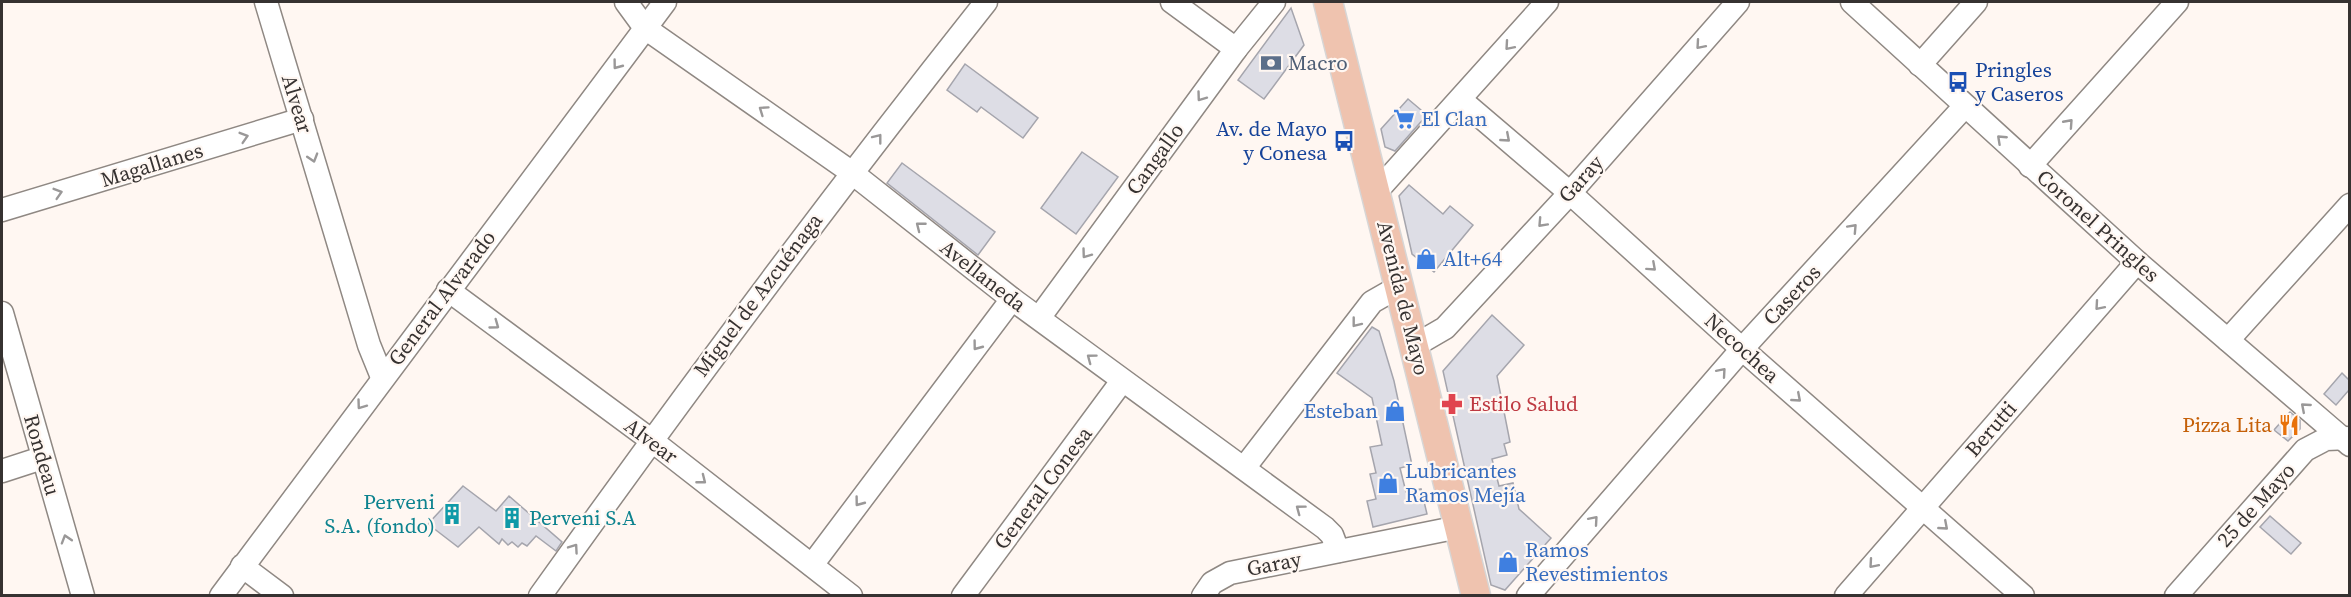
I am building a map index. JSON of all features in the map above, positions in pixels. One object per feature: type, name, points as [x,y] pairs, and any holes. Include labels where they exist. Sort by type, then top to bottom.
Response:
[{"type":"main road","name":"Avenida de Mayo","points":[[1328,2],[1377,191],[1476,596]]},
{"type":"street","name":"Alvear","points":[[266,2],[369,345],[382,377]]},
{"type":"street","name":"Avellaneda","points":[[626,2],[645,28],[851,172],[1012,299],[1325,528],[1332,535],[1338,551]]},
{"type":"street","name":"General Alvarado","points":[[221,596],[382,377],[665,2]]},
{"type":"street","name":"Miguel de Azcuénaga","points":[[540,596],[651,440],[851,172],[986,2]]},
{"type":"street","points":[[1172,2],[1236,49]]},
{"type":"street","name":"Cangallo","points":[[1039,318],[1236,49],[1274,2]]},
{"type":"street","points":[[1377,191],[1547,2]]},
{"type":"street","name":"Garay","points":[[1414,346],[1445,328],[1570,193],[1738,2]]},
{"type":"street","name":"Coronel Pringles","points":[[1852,2],[2137,262],[2347,440]]},
{"type":"street","points":[[1920,65],[1976,2]]},
{"type":"street","points":[[2030,166],[2177,2]]},
{"type":"street","name":"Necochea","points":[[1461,100],[1570,193],[1742,349],[2023,596]]},
{"type":"street","name":"Caseros","points":[[1528,596],[1742,349],[1965,106]]},
{"type":"street","name":"Magallanes","points":[[2,210],[302,119]]},
{"type":"street","points":[[2228,340],[2349,205]]},
{"type":"street","name":"Berutti","points":[[1846,596],[2137,262]]},
{"type":"street","points":[[1244,468],[1371,302],[1400,286]]},
{"type":"street","name":"Alvear","points":[[448,291],[651,440],[812,565],[838,592]]},
{"type":"street","points":[[812,565],[1012,299]]},
{"type":"street","name":"Rondeau","points":[[2,313],[83,596]]},
{"type":"street","name":"General Conesa","points":[[963,596],[1122,381]]},
{"type":"street","name":"25 de Mayo","points":[[2176,596],[2305,450],[2326,439],[2347,440]]},
{"type":"street","points":[[2,471],[42,458]]},
{"type":"street","name":"Garay","points":[[1203,596],[1212,583],[1230,573],[1459,526]]},
{"type":"street","points":[[242,566],[282,596]]},
{"type":"building","name":"Macro","points":[[1291,8],[1304,45],[1264,99],[1238,80]]},
{"type":"building","points":[[965,64],[1038,118],[1023,138],[981,107],[977,112],[947,90]]},
{"type":"building","points":[[1408,99],[1427,115],[1395,151],[1385,147],[1381,129]]},
{"type":"building","points":[[1082,152],[1118,177],[1076,234],[1041,208]]},
{"type":"building","points":[[902,163],[995,232],[978,255],[887,183]]},
{"type":"building","points":[[1409,185],[1443,214],[1450,206],[1473,225],[1434,272],[1412,254],[1399,196]]},
{"type":"building","points":[[1492,315],[1524,345],[1497,376],[1510,442],[1504,444],[1507,455],[1492,459],[1499,486],[1513,483],[1519,509],[1551,538],[1505,590],[1491,585],[1443,371]]},
{"type":"building","points":[[1372,327],[1379,331],[1394,381],[1412,465],[1400,468],[1406,492],[1421,489],[1427,514],[1373,527],[1367,501],[1376,499],[1370,474],[1376,473],[1370,447],[1382,445],[1372,398],[1337,373]]},
{"type":"building","points":[[2342,373],[2349,380],[2349,390],[2336,405],[2324,394]]},
{"type":"building","name":"Pizza Lita","points":[[2290,412],[2300,420],[2300,429],[2288,441],[2274,430]]},
{"type":"building","points":[[463,486],[496,511],[509,496],[562,542],[556,551],[536,536],[527,546],[522,543],[518,547],[512,542],[508,545],[502,539],[499,544],[479,527],[458,547],[428,524]]},
{"type":"building","points":[[2270,516],[2301,543],[2291,554],[2260,527]]},
{"type":"place","name":"Macro","points":[[1271,63]]},
{"type":"place","name":"Pringles y Caseros","points":[[1958,82]]},
{"type":"place","name":"El Clan","points":[[1404,119]]},
{"type":"place","name":"Av. de Mayo y Conesa","points":[[1344,141]]},
{"type":"place","name":"Alt+64","points":[[1426,259]]},
{"type":"place","name":"Estilo Salud","points":[[1452,404]]},
{"type":"place","name":"Esteban","points":[[1395,411]]},
{"type":"place","name":"Pizza Lita","points":[[2289,425]]},
{"type":"place","name":"Lubricantes Ramos Mejía","points":[[1388,483]]},
{"type":"place","name":"Perveni S.A. (fondo)","points":[[452,514]]},
{"type":"place","name":"Perveni S.A","points":[[512,518]]},
{"type":"place","name":"Ramos Revestimientos","points":[[1508,562]]}]
